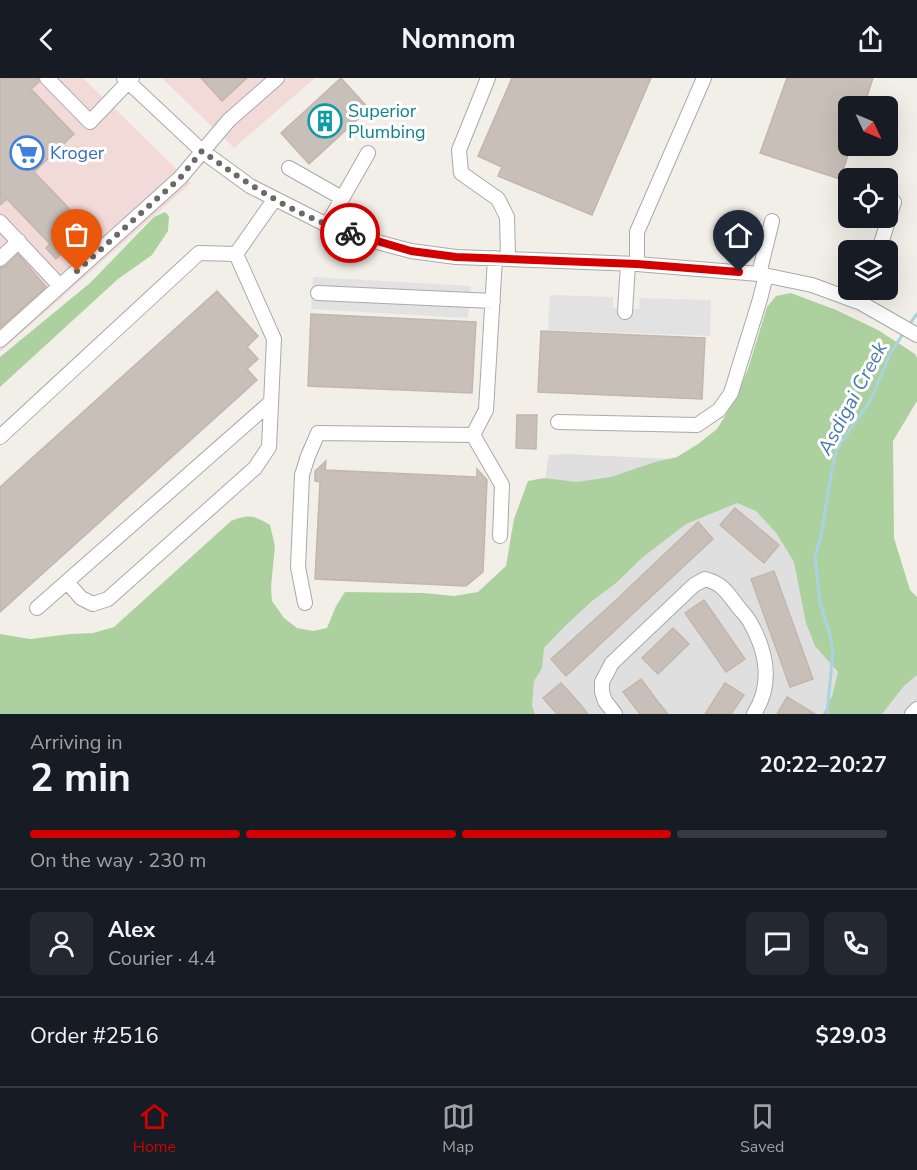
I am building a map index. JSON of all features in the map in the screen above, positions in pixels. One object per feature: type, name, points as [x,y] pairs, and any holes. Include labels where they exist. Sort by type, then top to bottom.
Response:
[{"type":"street","points":[[47,78],[90,122],[128,80],[202,151],[250,186],[327,225],[381,243],[411,251],[456,257],[633,264],[762,274],[838,291]]},
{"type":"street","points":[[0,340],[180,178],[229,120],[277,78]]},
{"type":"street","points":[[472,435],[486,410],[493,301],[502,258],[507,217],[498,199],[461,173],[459,150],[488,78]]},
{"type":"street","points":[[625,312],[637,232],[704,78]]},
{"type":"street","points":[[327,225],[368,153]]},
{"type":"street","points":[[289,168],[342,198]]},
{"type":"street","points":[[236,254],[274,200]]},
{"type":"street","points":[[558,422],[697,425],[719,410],[731,393],[760,299],[762,274],[772,221]]},
{"type":"street","points":[[0,222],[60,286]]},
{"type":"street","points":[[0,259],[19,241]]},
{"type":"street","points":[[0,436],[199,253],[236,254]]},
{"type":"street","points":[[67,582],[81,598],[93,604],[108,599],[255,468],[269,447],[274,339],[236,254]]},
{"type":"street","points":[[318,293],[493,301]]},
{"type":"street","points":[[869,300],[917,335]]},
{"type":"street","points":[[37,608],[272,402]]},
{"type":"street","points":[[305,603],[298,567],[302,475],[318,434],[472,435]]},
{"type":"street","points":[[472,435],[502,485],[500,536]]},
{"type":"street","points":[[615,714],[602,692],[602,682],[612,663],[694,585],[705,579],[723,587],[749,620],[757,637],[765,664],[767,681],[761,702],[754,714]]},
{"type":"street","points":[[912,714],[917,709]]},
{"type":"shaded area","points":[[0,78],[83,78],[191,183],[0,352]]},
{"type":"shaded area","points":[[162,78],[315,78],[234,148]]},
{"type":"shaded area","points":[[313,277],[471,286],[468,318],[311,309]]},
{"type":"shaded area","points":[[550,295],[613,297],[613,308],[639,309],[640,298],[711,300],[710,336],[548,330]]},
{"type":"shaded area","points":[[549,455],[717,461],[917,667],[917,714],[507,714]]},
{"type":"green space","points":[[165,212],[169,216],[168,231],[152,255],[118,279],[0,387],[0,357],[90,283],[154,217]]},
{"type":"green space","points":[[791,293],[836,310],[878,330],[915,354],[917,358],[917,401],[893,441],[894,538],[910,590],[917,597],[917,675],[904,686],[882,714],[823,714],[832,696],[838,672],[815,646],[806,623],[794,562],[777,534],[756,511],[737,503],[686,524],[643,557],[564,627],[544,648],[542,668],[534,681],[532,705],[535,714],[0,714],[0,634],[30,639],[93,633],[114,627],[231,521],[242,517],[255,517],[270,525],[275,546],[272,601],[284,618],[297,628],[313,631],[327,628],[345,592],[424,593],[454,596],[478,592],[506,566],[514,519],[528,481],[544,478],[577,482],[611,477],[677,457],[717,429],[733,403],[748,369],[767,307],[776,296]]},
{"type":"building","name":"Kroger","points":[[0,78],[38,78],[39,82],[31,89],[74,134],[34,172],[88,228],[56,259],[46,248],[50,244],[7,199],[0,205]]},
{"type":"building","points":[[201,78],[247,78],[222,101]]},
{"type":"building","name":"Superior Plumbing","points":[[341,78],[369,109],[309,164],[281,133]]},
{"type":"building","points":[[512,78],[651,78],[592,215],[498,176],[502,167],[478,156]]},
{"type":"building","points":[[787,78],[873,78],[867,96],[838,96],[838,156],[848,156],[844,168],[838,168],[838,178],[760,153]]},
{"type":"building","points":[[18,254],[46,287],[0,328],[0,268],[6,266]]},
{"type":"building","points":[[217,291],[258,336],[247,347],[258,359],[247,369],[257,380],[0,612],[0,487]]},
{"type":"building","points":[[311,314],[476,322],[472,393],[308,386]]},
{"type":"building","points":[[541,331],[705,338],[702,399],[538,392]]},
{"type":"building","points":[[517,415],[537,415],[536,449],[516,448]]},
{"type":"building","points":[[326,461],[325,470],[477,477],[477,469],[487,480],[483,572],[466,586],[315,579],[320,482],[315,481],[315,471]]},
{"type":"building","points":[[735,508],[779,545],[764,563],[720,525]]},
{"type":"building","points":[[698,522],[713,539],[566,676],[551,659]]},
{"type":"building","points":[[774,571],[813,679],[790,687],[751,579]]},
{"type":"building","points":[[704,600],[745,659],[726,672],[685,613]]},
{"type":"building","points":[[673,628],[689,644],[658,674],[642,658]]},
{"type":"building","points":[[641,679],[668,714],[640,714],[623,692]]},
{"type":"building","points":[[561,683],[588,714],[557,714],[543,698]]},
{"type":"building","points":[[725,683],[744,695],[731,714],[705,714]]},
{"type":"building","points":[[787,697],[815,714],[777,714]]},
{"type":"waterway","name":"Asdigai Creek","points":[[908,326],[917,314]]},
{"type":"waterway","name":"Asdigai Creek","points":[[827,714],[833,652],[820,603],[815,557],[821,536],[832,469],[837,449],[871,399],[891,352],[905,331]]},
{"type":"way so far","points":[[77,271],[180,178],[202,151],[250,186],[274,200],[327,225],[350,233]]},
{"type":"place","name":"Superior Plumbing","points":[[325,121]]},
{"type":"place","name":"Kroger","points":[[27,153]]},
{"type":"route","points":[[350,233],[411,251],[456,257],[637,264],[739,272]]}]
